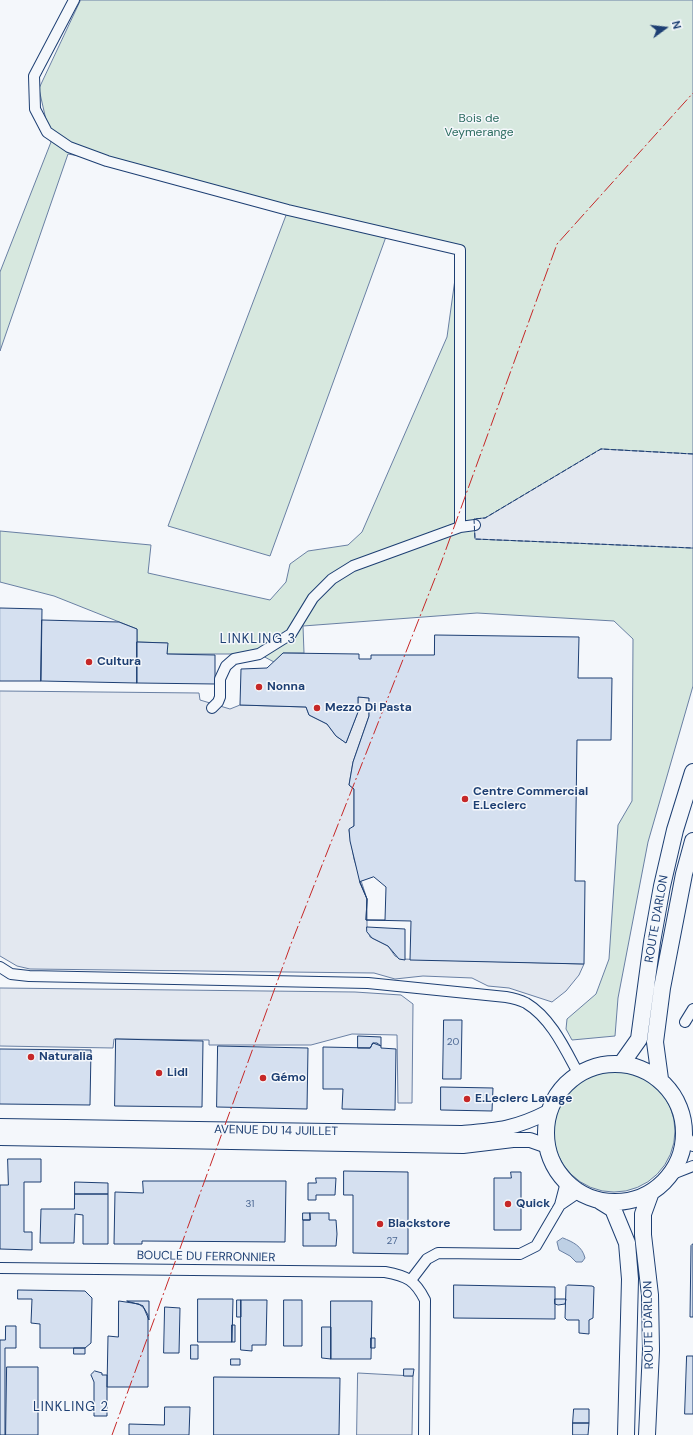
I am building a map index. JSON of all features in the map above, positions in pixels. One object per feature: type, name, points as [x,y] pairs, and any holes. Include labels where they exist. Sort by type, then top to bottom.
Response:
[{"type":"main road","name":"ROUTE D'ARLON","points":[[622,1063],[639,1039],[652,942],[662,886],[675,830],[693,772]]},
{"type":"main road","name":"ROUTE D'ARLON","points":[[660,1080],[655,1042],[662,988],[684,874],[693,841]]},
{"type":"main road","points":[[622,1063],[642,1069],[660,1080],[671,1091],[679,1105],[683,1121],[684,1132],[682,1152],[670,1175],[651,1192],[626,1202],[600,1201],[579,1192],[566,1182],[556,1169],[547,1146],[545,1128],[548,1112],[562,1087],[578,1073],[599,1065],[622,1063]]},
{"type":"main road","name":"AVENUE DU 14 JUILLET","points":[[0,1126],[461,1133],[511,1128],[527,1123],[548,1112]]},
{"type":"main road","name":"AVENUE DU 14 JUILLET","points":[[0,1138],[448,1146],[530,1140],[547,1146]]},
{"type":"main road","name":"ROUTE D'ARLON","points":[[647,1435],[651,1350],[650,1296],[642,1235],[643,1214],[651,1192]]},
{"type":"main road","name":"ROUTE D'ARLON","points":[[600,1201],[613,1209],[627,1243],[630,1279],[626,1435]]},
{"type":"street","points":[[74,0],[34,76],[35,109],[47,132],[69,147],[107,161],[288,210],[460,250],[460,527]]},
{"type":"street","points":[[212,708],[220,698],[220,679],[226,666],[234,659],[259,654],[291,634],[313,598],[332,579],[353,566],[460,527],[475,525]]},
{"type":"street","points":[[0,966],[11,974],[29,976],[368,983],[506,996],[527,1004],[547,1022],[578,1073]]},
{"type":"street","points":[[685,1022],[693,1009]]},
{"type":"street","points":[[684,1132],[693,1146]]},
{"type":"street","points":[[670,1175],[693,1166]]},
{"type":"street","points":[[424,1435],[425,1300],[419,1288],[411,1280],[427,1259],[438,1253],[520,1254],[536,1246],[560,1205],[566,1182]]},
{"type":"street","points":[[560,1205],[579,1192]]},
{"type":"street","name":"BOUCLE DU FERRONNIER","points":[[0,1268],[385,1272],[401,1275],[411,1280]]},
{"type":"green space","name":"Bois de Veymerange","points":[[81,0],[693,0],[693,454],[601,449],[485,518],[474,519],[476,539],[693,548],[693,686],[648,842],[618,998],[615,1036],[572,1040],[566,1029],[567,1019],[596,994],[609,959],[618,825],[632,801],[633,639],[614,621],[477,613],[303,626],[304,653],[283,653],[274,662],[259,654],[167,654],[167,643],[137,642],[137,629],[54,596],[0,582],[0,531],[151,545],[148,573],[270,600],[286,582],[290,564],[308,551],[348,545],[362,532],[447,337],[459,250],[387,234],[270,556],[168,526],[288,210],[107,161],[68,154],[0,351],[0,272],[51,142],[39,89]]},
{"type":"green space","points":[[614,1070],[626,1071],[637,1075],[648,1080],[657,1088],[665,1097],[670,1108],[674,1119],[674,1143],[670,1154],[665,1165],[657,1174],[648,1182],[637,1187],[626,1191],[614,1192],[602,1191],[591,1187],[580,1182],[571,1174],[563,1165],[558,1154],[554,1143],[553,1131],[554,1119],[558,1108],[563,1097],[571,1088],[580,1080],[591,1075],[602,1071]]},
{"type":"shaded area","points":[[601,449],[693,454],[693,548],[475,539],[474,519],[485,518]]},
{"type":"shaded area","points":[[0,691],[199,693],[200,700],[230,709],[240,705],[306,707],[309,715],[327,724],[336,736],[346,743],[358,712],[358,697],[369,698],[369,716],[353,762],[349,785],[354,789],[354,826],[349,830],[354,859],[367,899],[367,927],[370,937],[388,946],[395,956],[401,959],[584,964],[579,975],[566,991],[552,1002],[509,988],[488,986],[472,978],[423,976],[395,979],[374,973],[30,969],[17,966],[0,956]]},
{"type":"shaded area","points":[[0,988],[355,992],[401,995],[413,1004],[412,1103],[398,1103],[397,1035],[352,1034],[311,1045],[209,1045],[209,1040],[114,1039],[113,1048],[0,1046]]},
{"type":"shaded area","points":[[358,1373],[413,1376],[412,1435],[357,1435]]},
{"type":"water","points":[[563,1238],[574,1243],[582,1250],[585,1258],[582,1262],[576,1262],[570,1256],[559,1250],[557,1242]]},
{"type":"building","points":[[0,608],[42,609],[41,681],[0,681]]},
{"type":"building","name":"Cultura","points":[[42,620],[119,622],[137,629],[137,683],[41,681]]},
{"type":"building","name":"Centre Commercial E.Leclerc","points":[[435,635],[579,637],[578,678],[612,678],[611,740],[577,740],[575,881],[585,881],[584,964],[410,960],[411,921],[366,920],[367,899],[360,883],[350,841],[349,829],[354,826],[354,789],[349,785],[353,762],[369,716],[369,698],[358,697],[358,712],[346,743],[336,736],[327,724],[309,715],[306,707],[240,705],[241,669],[267,668],[283,653],[359,654],[359,659],[371,659],[371,655],[434,655]]},
{"type":"building","points":[[137,642],[168,643],[167,654],[215,655],[215,684],[137,683]]},
{"type":"building","points":[[374,877],[386,887],[385,920],[366,920],[367,899],[360,882]]},
{"type":"building","points":[[367,927],[405,929],[405,960],[399,959],[388,946],[372,938],[367,932]]},
{"type":"building","points":[[444,1020],[462,1020],[461,1079],[443,1079]]},
{"type":"building","points":[[358,1036],[381,1037],[381,1046],[373,1043],[370,1048],[358,1048]]},
{"type":"building","name":"Lidl","points":[[116,1039],[203,1041],[202,1107],[115,1106]]},
{"type":"building","points":[[373,1043],[377,1043],[381,1046],[381,1048],[396,1049],[395,1110],[342,1109],[343,1089],[323,1089],[323,1047],[370,1048]]},
{"type":"building","name":"Gémo","points":[[218,1046],[308,1048],[307,1109],[217,1107]]},
{"type":"building","points":[[0,1049],[91,1050],[90,1105],[0,1104]]},
{"type":"building","name":"E.Leclerc Lavage","points":[[441,1087],[493,1088],[492,1111],[441,1110]]},
{"type":"building","points":[[8,1159],[41,1159],[41,1182],[24,1182],[24,1232],[32,1232],[32,1250],[0,1249],[0,1185],[8,1185]]},
{"type":"building","name":"Blackstore","points":[[344,1171],[408,1172],[408,1254],[353,1253],[353,1195],[344,1195]]},
{"type":"building","name":"Quick","points":[[511,1172],[521,1172],[521,1230],[494,1230],[494,1178],[511,1178]]},
{"type":"building","points":[[316,1178],[336,1178],[335,1195],[316,1195],[316,1200],[308,1200],[308,1183],[316,1183]]},
{"type":"building","points":[[143,1181],[286,1181],[285,1242],[142,1241],[142,1244],[114,1244],[115,1192],[143,1193]]},
{"type":"building","points":[[75,1182],[108,1183],[108,1194],[75,1194]]},
{"type":"building","points":[[75,1194],[108,1194],[108,1244],[83,1244],[83,1215],[75,1214],[74,1243],[40,1243],[41,1209],[74,1209]]},
{"type":"building","points":[[303,1213],[310,1213],[310,1220],[303,1220]]},
{"type":"building","points":[[310,1213],[329,1213],[329,1220],[336,1220],[336,1246],[303,1246],[303,1220],[310,1220]]},
{"type":"building","points":[[693,1244],[693,1317],[690,1317],[691,1246]]},
{"type":"building","points":[[454,1285],[555,1287],[555,1319],[454,1318]]},
{"type":"building","points":[[568,1285],[594,1287],[593,1318],[589,1320],[589,1334],[579,1333],[579,1320],[567,1320],[565,1318],[566,1287]]},
{"type":"building","points":[[18,1290],[85,1291],[92,1298],[91,1343],[85,1348],[40,1348],[40,1324],[31,1323],[32,1299],[18,1299]]},
{"type":"building","points":[[198,1299],[233,1299],[232,1342],[198,1342]]},
{"type":"building","points":[[555,1299],[566,1299],[565,1304],[555,1304]]},
{"type":"building","points":[[237,1300],[241,1300],[241,1317],[237,1317]]},
{"type":"building","points":[[241,1300],[267,1300],[266,1345],[252,1345],[252,1351],[241,1350]]},
{"type":"building","points":[[284,1300],[302,1300],[302,1346],[284,1346]]},
{"type":"building","points":[[119,1301],[139,1304],[144,1308],[148,1315],[148,1387],[107,1387],[108,1336],[118,1337]]},
{"type":"building","points":[[127,1301],[149,1301],[149,1320],[143,1306]]},
{"type":"building","points":[[331,1301],[372,1301],[371,1359],[331,1359]]},
{"type":"building","points":[[165,1307],[180,1308],[179,1353],[164,1353]]},
{"type":"building","points":[[232,1325],[235,1325],[235,1342],[232,1342]]},
{"type":"building","points":[[6,1326],[16,1326],[16,1348],[5,1348],[5,1435],[0,1435],[0,1340],[5,1340]]},
{"type":"building","points":[[322,1327],[331,1327],[331,1359],[322,1358]]},
{"type":"building","points":[[371,1338],[375,1338],[375,1348],[371,1348]]},
{"type":"building","points":[[191,1345],[198,1345],[198,1359],[191,1359]]},
{"type":"building","points":[[74,1348],[85,1348],[85,1354],[74,1354]]},
{"type":"building","points":[[687,1356],[693,1356],[693,1414],[685,1414]]},
{"type":"building","points":[[231,1359],[240,1359],[240,1365],[231,1365]]},
{"type":"building","points":[[7,1367],[38,1367],[38,1435],[6,1435]]},
{"type":"building","points":[[404,1369],[414,1369],[413,1376],[404,1376]]},
{"type":"building","points":[[95,1371],[102,1373],[102,1375],[107,1375],[107,1416],[94,1416],[94,1382],[91,1375]]},
{"type":"building","points":[[214,1377],[340,1378],[339,1435],[214,1435]]},
{"type":"building","points":[[165,1407],[190,1407],[189,1435],[129,1435],[129,1424],[164,1425]]},
{"type":"building","points":[[574,1409],[589,1409],[589,1423],[573,1423]]},
{"type":"building","points":[[573,1423],[589,1423],[588,1435],[573,1435]]},
{"type":"fence","points":[[693,454],[601,449],[485,518],[474,519],[475,539],[693,548]]},
{"type":"power","points":[[112,1435],[291,944],[441,563],[557,244],[693,93]]},
{"type":"place","name":"Cultura","points":[[89,662]]},
{"type":"place","name":"Nonna","points":[[259,687]]},
{"type":"place","name":"Mezzo Di Pasta","points":[[317,708]]},
{"type":"place","name":"Centre Commercial E.Leclerc","points":[[465,799]]},
{"type":"place","name":"Naturalia","points":[[31,1057]]},
{"type":"place","name":"Lidl","points":[[159,1073]]},
{"type":"place","name":"Gémo","points":[[263,1078]]},
{"type":"place","name":"E.Leclerc Lavage","points":[[467,1099]]},
{"type":"place","name":"Quick","points":[[508,1204]]},
{"type":"place","name":"Blackstore","points":[[380,1224]]},
{"type":"district","name":"LINKLING 3","points":[[258,640]]},
{"type":"district","name":"LINKLING 2","points":[[71,1408]]}]
